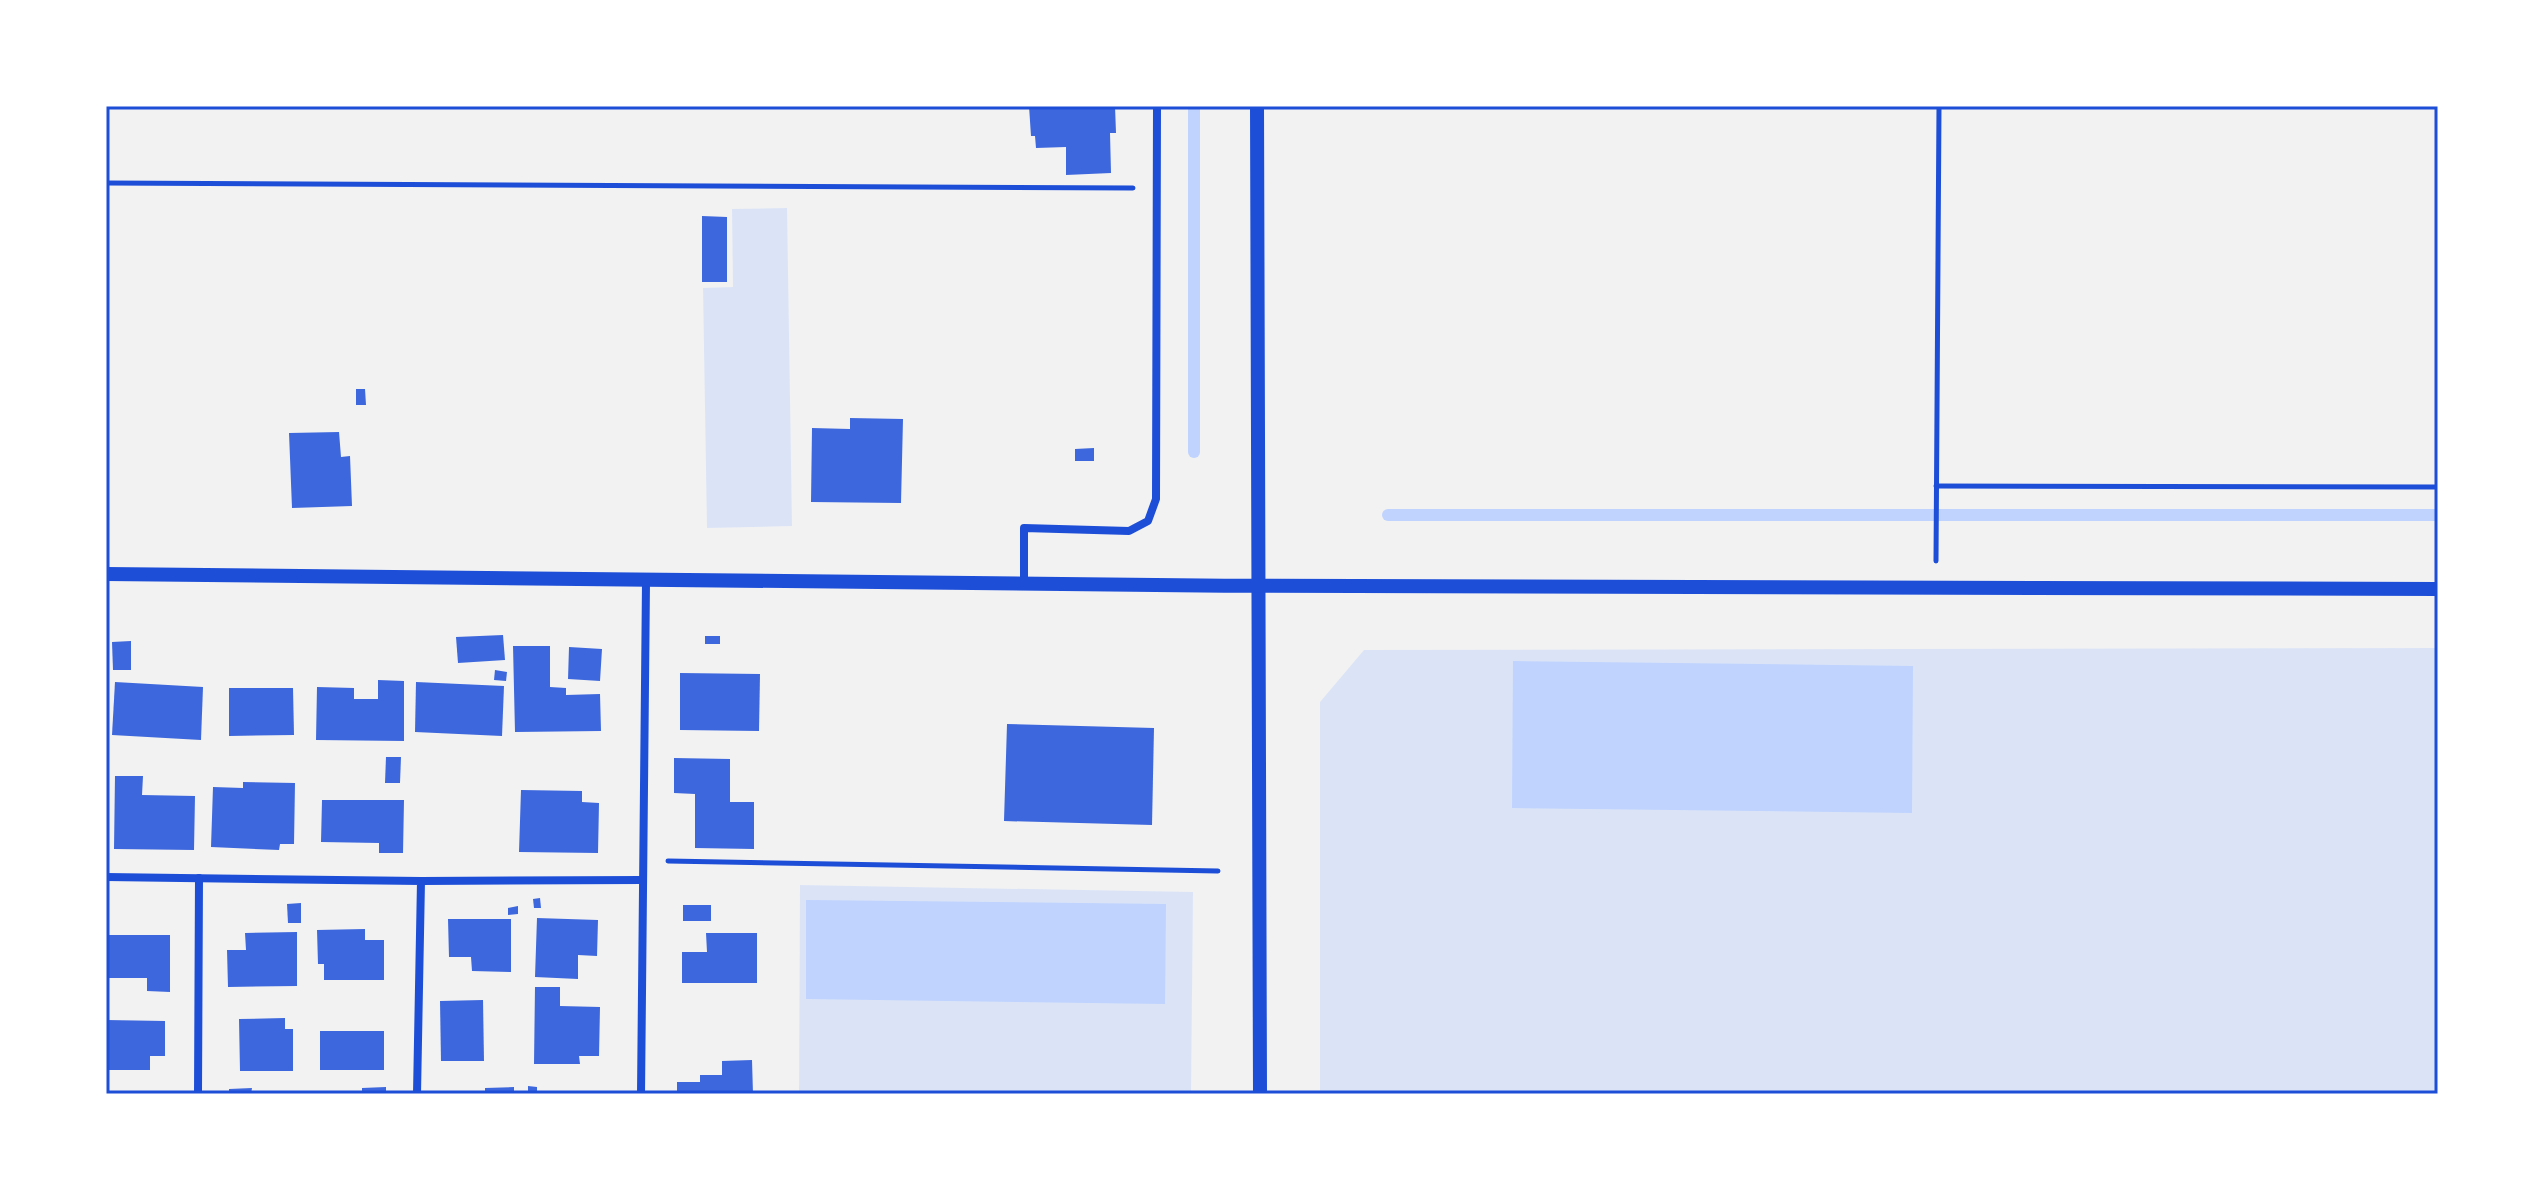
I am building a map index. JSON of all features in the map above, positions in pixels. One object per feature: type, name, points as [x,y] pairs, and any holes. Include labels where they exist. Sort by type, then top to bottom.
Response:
[{"type":"street","points":[[1024,582],[1024,528],[1129,531],[1148,521],[1156,499],[1157,106]]},
{"type":"street","points":[[1257,106],[1260,1094]]},
{"type":"street","points":[[106,574],[646,582],[1920,590],[2438,589]]},
{"type":"street","points":[[641,1094],[646,582]]},
{"type":"street","points":[[106,877],[643,880]]},
{"type":"street","points":[[198,1094],[199,878]]},
{"type":"street","points":[[417,1094],[421,881]]},
{"type":"path","points":[[1936,535],[1939,106]]},
{"type":"path","points":[[106,183],[1157,188]]},
{"type":"path","points":[[1936,486],[2438,487]]},
{"type":"path","points":[[643,861],[1218,871]]},
{"type":"shaded area","points":[[787,208],[792,526],[707,528],[703,288],[733,287],[732,209]]},
{"type":"shaded area","points":[[2438,648],[2438,1094],[1320,1094],[1320,702],[1364,650]]},
{"type":"shaded area","points":[[800,885],[1193,892],[1191,1094],[799,1094]]},
{"type":"water","points":[[1513,661],[1913,666],[1912,813],[1512,808]]},
{"type":"water","points":[[806,900],[1166,904],[1165,1004],[806,999]]},
{"type":"building","points":[[1029,106],[1115,106],[1116,133],[1110,133],[1111,173],[1066,175],[1066,147],[1036,148],[1035,136],[1031,136]]},
{"type":"building","points":[[702,216],[727,217],[727,282],[702,282]]},
{"type":"building","points":[[356,389],[365,389],[366,405],[356,405]]},
{"type":"building","points":[[850,418],[903,419],[901,503],[811,502],[812,428],[850,429]]},
{"type":"building","points":[[339,432],[341,457],[350,456],[352,506],[292,508],[289,433]]},
{"type":"building","points":[[1094,448],[1094,461],[1075,461],[1075,449]]},
{"type":"building","points":[[503,635],[505,660],[458,663],[456,637]]},
{"type":"building","points":[[705,636],[720,636],[720,644],[705,644]]},
{"type":"building","points":[[131,641],[131,670],[113,670],[112,642]]},
{"type":"building","points":[[513,646],[550,646],[550,687],[566,688],[566,695],[600,694],[601,731],[515,732]]},
{"type":"building","points":[[569,647],[602,649],[600,681],[568,679]]},
{"type":"building","points":[[495,670],[507,672],[506,681],[494,680]]},
{"type":"building","points":[[680,673],[760,674],[759,731],[680,730]]},
{"type":"building","points":[[378,680],[404,681],[404,741],[316,740],[317,687],[354,688],[354,699],[378,699]]},
{"type":"building","points":[[115,682],[203,687],[201,740],[112,735]]},
{"type":"building","points":[[416,682],[504,686],[502,736],[415,732]]},
{"type":"building","points":[[229,688],[293,688],[294,735],[229,736]]},
{"type":"building","points":[[1007,724],[1154,728],[1152,825],[1004,821]]},
{"type":"building","points":[[386,757],[401,757],[400,783],[385,783]]},
{"type":"building","points":[[674,758],[730,759],[730,802],[754,802],[754,849],[695,848],[695,794],[674,793]]},
{"type":"building","points":[[115,776],[143,776],[142,795],[195,796],[194,850],[114,849]]},
{"type":"building","points":[[243,782],[295,783],[294,844],[280,844],[279,850],[211,847],[213,787],[243,788]]},
{"type":"building","points":[[521,790],[582,791],[582,802],[599,803],[598,853],[519,852]]},
{"type":"building","points":[[322,800],[404,800],[403,853],[379,853],[379,843],[321,842]]},
{"type":"building","points":[[540,898],[541,908],[534,908],[533,899]]},
{"type":"building","points":[[301,903],[301,923],[288,923],[287,904]]},
{"type":"building","points":[[683,905],[711,905],[711,921],[683,921]]},
{"type":"building","points":[[518,906],[518,914],[508,915],[508,908]]},
{"type":"building","points":[[537,918],[598,920],[597,956],[578,955],[578,979],[535,977]]},
{"type":"building","points":[[448,919],[511,919],[511,972],[472,971],[471,957],[449,957]]},
{"type":"building","points":[[365,929],[365,940],[384,940],[384,980],[324,980],[324,964],[318,964],[317,930]]},
{"type":"building","points":[[297,932],[297,986],[228,987],[227,950],[246,950],[245,933]]},
{"type":"building","points":[[706,933],[757,933],[757,983],[682,983],[682,952],[707,952]]},
{"type":"building","points":[[106,935],[170,935],[170,992],[147,991],[147,978],[106,978]]},
{"type":"building","points":[[535,987],[560,987],[560,1006],[600,1007],[599,1056],[579,1056],[580,1064],[534,1064]]},
{"type":"building","points":[[483,1000],[484,1061],[441,1061],[440,1001]]},
{"type":"building","points":[[285,1018],[285,1029],[293,1029],[293,1071],[240,1071],[239,1019]]},
{"type":"building","points":[[106,1020],[165,1021],[165,1056],[150,1056],[150,1070],[106,1070]]},
{"type":"building","points":[[320,1031],[384,1031],[384,1070],[320,1070]]},
{"type":"building","points":[[752,1060],[753,1094],[677,1094],[677,1082],[700,1082],[700,1075],[722,1075],[722,1061]]},
{"type":"building","points":[[528,1086],[537,1087],[537,1094],[528,1094]]},
{"type":"building","points":[[386,1087],[386,1094],[362,1094],[362,1088]]},
{"type":"building","points":[[514,1087],[514,1094],[485,1094],[485,1088]]},
{"type":"building","points":[[252,1088],[251,1094],[229,1094],[229,1089]]},
{"type":"waterway","points":[[1194,106],[1194,452]]},
{"type":"waterway","points":[[1388,515],[2438,515]]}]
